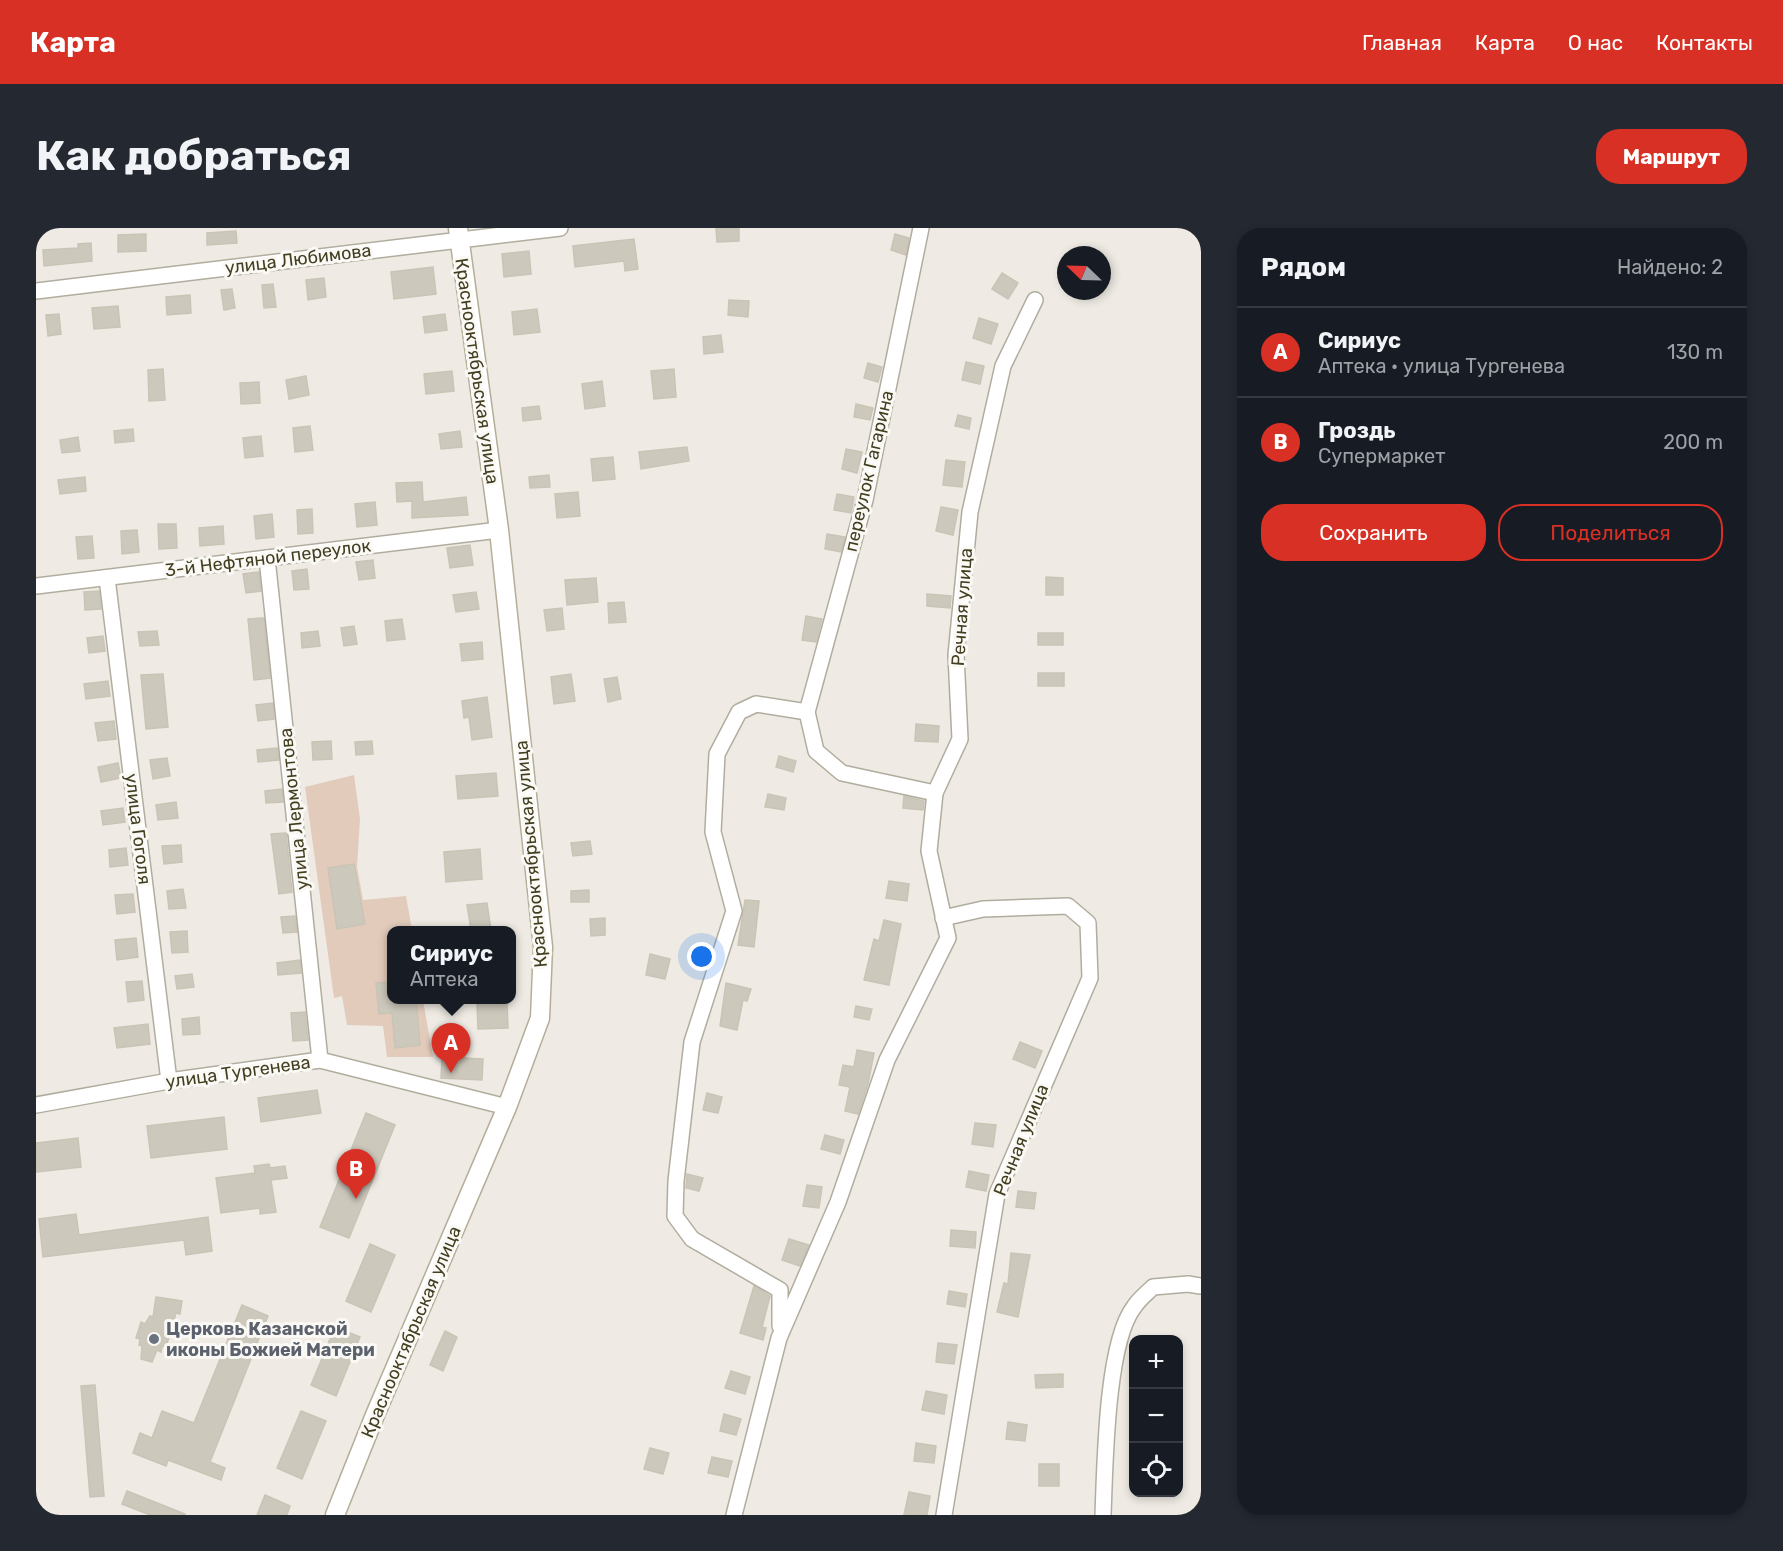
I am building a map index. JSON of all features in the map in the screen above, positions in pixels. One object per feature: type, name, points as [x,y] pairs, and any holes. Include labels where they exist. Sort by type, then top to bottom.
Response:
[{"type":"street","name":"улица Любимова","points":[[36,291],[459,234],[560,228]]},
{"type":"street","name":"переулок Гагарина","points":[[807,712],[866,500],[921,228]]},
{"type":"street","name":"Краснооктябрьская улица","points":[[335,1515],[375,1414],[507,1107],[540,1018],[543,947],[499,530],[459,234]]},
{"type":"street","name":"Речная улица","points":[[734,1515],[779,1338],[838,1202],[887,1060],[948,938],[928,851],[935,794],[960,739],[956,655],[970,512],[1003,366],[1035,300]]},
{"type":"street","name":"3-й Нефтяной переулок","points":[[36,586],[499,530]]},
{"type":"street","name":"улица Лермонтова","points":[[267,558],[320,1060]]},
{"type":"street","name":"улица Гоголя","points":[[107,578],[169,1081]]},
{"type":"street","points":[[779,1338],[782,1308],[780,1290],[692,1239],[675,1216],[676,1181],[692,1042],[734,910],[713,832],[717,754],[739,712],[756,704],[807,712],[816,751],[842,773],[935,794]]},
{"type":"street","name":"Речная улица","points":[[943,918],[982,909],[1068,906],[1088,923],[1090,978],[997,1194],[944,1515]]},
{"type":"street","name":"улица Тургенева","points":[[36,1105],[169,1081],[320,1060],[507,1107]]},
{"type":"street","points":[[1103,1515],[1106,1427],[1120,1337],[1133,1308],[1153,1287],[1188,1284],[1201,1286]]},
{"type":"shaded area","points":[[354,775],[360,819],[357,867],[363,900],[406,896],[411,926],[387,926],[387,1004],[424,1004],[433,1057],[387,1057],[383,1026],[347,1025],[342,996],[334,998],[305,787]]},
{"type":"building","points":[[716,228],[739,228],[739,241],[717,242]]},
{"type":"building","points":[[236,231],[237,243],[207,245],[207,233]]},
{"type":"building","points":[[146,234],[146,251],[118,252],[118,235]]},
{"type":"building","points":[[895,234],[909,238],[906,255],[891,250]]},
{"type":"building","points":[[634,239],[638,269],[625,271],[624,261],[575,267],[573,246]]},
{"type":"building","points":[[91,243],[92,261],[44,266],[43,250],[78,248],[78,244]]},
{"type":"building","points":[[529,251],[531,274],[504,277],[502,254]]},
{"type":"building","points":[[433,267],[436,294],[394,299],[391,272]]},
{"type":"building","points":[[1002,273],[1018,283],[1008,299],[992,289]]},
{"type":"building","points":[[324,278],[326,297],[308,300],[306,280]]},
{"type":"building","points":[[273,284],[276,307],[264,308],[262,285]]},
{"type":"building","points":[[232,289],[235,308],[224,310],[221,290]]},
{"type":"building","points":[[190,295],[191,313],[167,315],[166,297]]},
{"type":"building","points":[[729,300],[749,301],[748,317],[728,315]]},
{"type":"building","points":[[118,306],[120,327],[94,329],[92,308]]},
{"type":"building","points":[[537,309],[540,332],[514,335],[512,312]]},
{"type":"building","points":[[59,314],[61,334],[48,336],[46,315]]},
{"type":"building","points":[[445,314],[447,330],[425,333],[423,317]]},
{"type":"building","points":[[979,318],[998,324],[991,344],[973,338]]},
{"type":"building","points":[[721,335],[723,352],[704,354],[703,337]]},
{"type":"building","points":[[966,362],[984,366],[980,384],[962,380]]},
{"type":"building","points":[[868,363],[882,367],[878,382],[864,378]]},
{"type":"building","points":[[163,369],[165,400],[149,401],[148,370]]},
{"type":"building","points":[[674,369],[676,397],[654,399],[651,371]]},
{"type":"building","points":[[452,371],[454,391],[426,394],[424,374]]},
{"type":"building","points":[[306,376],[309,395],[289,399],[286,380]]},
{"type":"building","points":[[602,381],[605,406],[585,409],[582,384]]},
{"type":"building","points":[[259,382],[260,403],[241,404],[240,383]]},
{"type":"building","points":[[856,404],[873,408],[870,420],[854,417]]},
{"type":"building","points":[[539,406],[541,419],[523,421],[522,408]]},
{"type":"building","points":[[958,415],[971,418],[969,429],[955,426]]},
{"type":"building","points":[[310,426],[313,450],[295,452],[293,428]]},
{"type":"building","points":[[133,429],[134,441],[115,443],[114,431]]},
{"type":"building","points":[[460,431],[462,447],[441,449],[439,434]]},
{"type":"building","points":[[261,436],[263,456],[245,458],[243,438]]},
{"type":"building","points":[[78,437],[80,451],[62,453],[60,440]]},
{"type":"building","points":[[687,447],[689,461],[641,469],[639,452]]},
{"type":"building","points":[[846,449],[862,452],[857,473],[842,469]]},
{"type":"building","points":[[613,457],[615,479],[593,481],[591,459]]},
{"type":"building","points":[[946,460],[965,462],[962,487],[943,485]]},
{"type":"building","points":[[549,475],[550,487],[530,488],[529,477]]},
{"type":"building","points":[[85,477],[86,491],[60,494],[58,480]]},
{"type":"building","points":[[422,482],[423,502],[466,497],[468,515],[412,518],[412,501],[397,502],[396,483]]},
{"type":"building","points":[[578,492],[580,516],[557,518],[555,494]]},
{"type":"building","points":[[837,494],[854,497],[851,513],[834,510]]},
{"type":"building","points":[[375,502],[377,525],[357,527],[355,504]]},
{"type":"building","points":[[941,507],[958,510],[953,535],[936,531]]},
{"type":"building","points":[[312,509],[313,533],[298,534],[297,510]]},
{"type":"building","points":[[272,514],[274,537],[256,539],[254,516]]},
{"type":"building","points":[[158,524],[176,524],[177,548],[159,549]]},
{"type":"building","points":[[223,526],[224,544],[200,546],[199,528]]},
{"type":"building","points":[[137,530],[139,552],[122,554],[121,531]]},
{"type":"building","points":[[827,534],[845,537],[841,552],[825,549]]},
{"type":"building","points":[[92,536],[94,558],[78,559],[76,537]]},
{"type":"building","points":[[470,545],[473,565],[450,568],[447,548]]},
{"type":"building","points":[[373,560],[375,578],[359,580],[356,562]]},
{"type":"building","points":[[307,569],[309,589],[294,590],[292,571]]},
{"type":"building","points":[[259,572],[261,591],[246,593],[243,574]]},
{"type":"building","points":[[1046,577],[1063,578],[1063,595],[1046,595]]},
{"type":"building","points":[[596,578],[598,602],[567,605],[565,580]]},
{"type":"building","points":[[99,591],[101,609],[85,610],[84,592]]},
{"type":"building","points":[[476,592],[479,609],[456,612],[453,595]]},
{"type":"building","points":[[927,594],[951,596],[950,608],[927,606]]},
{"type":"building","points":[[624,602],[626,622],[609,623],[608,603]]},
{"type":"building","points":[[562,608],[564,629],[547,631],[544,610]]},
{"type":"building","points":[[806,616],[822,619],[816,642],[802,640]]},
{"type":"building","points":[[264,618],[270,678],[254,680],[248,619]]},
{"type":"building","points":[[402,619],[405,639],[387,641],[385,621]]},
{"type":"building","points":[[354,626],[357,644],[344,646],[341,628]]},
{"type":"building","points":[[157,631],[159,645],[140,646],[138,632]]},
{"type":"building","points":[[318,631],[320,646],[302,648],[301,633]]},
{"type":"building","points":[[1038,633],[1063,633],[1063,645],[1038,645]]},
{"type":"building","points":[[103,636],[105,651],[89,653],[87,638]]},
{"type":"building","points":[[482,642],[483,659],[462,661],[460,644]]},
{"type":"building","points":[[1038,673],[1064,673],[1064,686],[1038,686]]},
{"type":"building","points":[[163,674],[168,727],[146,729],[141,675]]},
{"type":"building","points":[[571,674],[575,701],[554,704],[551,677]]},
{"type":"building","points":[[617,677],[621,699],[608,702],[604,679]]},
{"type":"building","points":[[108,681],[110,696],[86,699],[84,684]]},
{"type":"building","points":[[487,697],[492,737],[472,740],[469,717],[464,718],[462,701]]},
{"type":"building","points":[[273,703],[274,719],[258,721],[256,705]]},
{"type":"building","points":[[114,721],[116,739],[98,741],[95,723]]},
{"type":"building","points":[[916,724],[939,726],[938,742],[915,741]]},
{"type":"building","points":[[331,741],[332,759],[313,760],[312,742]]},
{"type":"building","points":[[372,741],[373,754],[356,755],[355,742]]},
{"type":"building","points":[[277,748],[279,760],[258,762],[257,750]]},
{"type":"building","points":[[779,756],[796,761],[793,772],[776,767]]},
{"type":"building","points":[[167,758],[170,776],[153,779],[150,760]]},
{"type":"building","points":[[118,763],[121,778],[101,782],[98,767]]},
{"type":"building","points":[[496,773],[498,796],[458,799],[456,776]]},
{"type":"building","points":[[282,789],[283,802],[266,803],[265,791]]},
{"type":"building","points":[[768,794],[786,798],[784,810],[765,807]]},
{"type":"building","points":[[904,796],[924,801],[923,810],[903,808]]},
{"type":"building","points":[[176,802],[178,818],[158,820],[156,805]]},
{"type":"building","points":[[123,808],[125,822],[103,825],[101,811]]},
{"type":"building","points":[[286,833],[292,892],[279,894],[271,834]]},
{"type":"building","points":[[590,841],[592,854],[573,856],[571,843]]},
{"type":"building","points":[[181,845],[182,862],[164,864],[162,846]]},
{"type":"building","points":[[126,848],[128,865],[110,867],[109,850]]},
{"type":"building","points":[[480,849],[482,879],[446,882],[444,852]]},
{"type":"building","points":[[354,864],[365,924],[337,929],[328,868]]},
{"type":"building","points":[[889,881],[909,884],[907,901],[886,898]]},
{"type":"building","points":[[183,889],[186,908],[169,909],[167,891]]},
{"type":"building","points":[[589,890],[589,902],[571,902],[571,891]]},
{"type":"building","points":[[133,894],[135,912],[117,914],[115,895]]},
{"type":"building","points":[[745,900],[759,901],[754,947],[738,945]]},
{"type":"building","points":[[487,903],[490,926],[470,926],[467,905]]},
{"type":"building","points":[[295,916],[297,932],[283,933],[281,917]]},
{"type":"building","points":[[605,918],[605,935],[591,936],[590,919]]},
{"type":"building","points":[[884,920],[901,924],[889,985],[864,980],[874,939],[879,941]]},
{"type":"building","points":[[187,931],[188,952],[172,953],[170,932]]},
{"type":"building","points":[[136,938],[138,957],[117,960],[115,940]]},
{"type":"building","points":[[650,954],[670,959],[665,979],[646,975]]},
{"type":"building","points":[[300,960],[301,973],[278,975],[277,963]]},
{"type":"building","points":[[192,974],[194,987],[177,989],[175,976]]},
{"type":"building","points":[[142,981],[144,1000],[128,1002],[126,982]]},
{"type":"building","points":[[387,982],[387,1004],[416,1004],[420,1045],[395,1048],[392,1013],[379,1014],[376,983]]},
{"type":"building","points":[[726,983],[751,989],[747,1001],[743,1000],[737,1030],[720,1026]]},
{"type":"building","points":[[477,1004],[507,1004],[508,1028],[478,1029]]},
{"type":"building","points":[[856,1006],[872,1009],[869,1020],[854,1017]]},
{"type":"building","points":[[305,1012],[308,1040],[293,1041],[291,1013]]},
{"type":"building","points":[[199,1017],[200,1034],[183,1035],[182,1019]]},
{"type":"building","points":[[148,1024],[150,1044],[117,1048],[114,1028]]},
{"type":"building","points":[[1020,1042],[1042,1051],[1035,1068],[1013,1059]]},
{"type":"building","points":[[857,1050],[874,1053],[868,1084],[858,1114],[845,1111],[850,1087],[839,1085],[843,1065],[854,1067]]},
{"type":"building","points":[[442,1057],[483,1059],[482,1080],[441,1078]]},
{"type":"building","points":[[317,1090],[321,1113],[261,1122],[258,1098]]},
{"type":"building","points":[[707,1093],[722,1097],[718,1113],[703,1110]]},
{"type":"building","points":[[366,1113],[395,1125],[349,1238],[320,1227]]},
{"type":"building","points":[[224,1117],[227,1149],[151,1158],[147,1126]]},
{"type":"building","points":[[975,1123],[996,1125],[993,1147],[972,1144]]},
{"type":"building","points":[[825,1135],[844,1140],[840,1154],[821,1149]]},
{"type":"building","points":[[78,1138],[81,1167],[36,1172],[36,1143]]},
{"type":"building","points":[[269,1164],[270,1168],[285,1166],[287,1178],[271,1180],[276,1212],[260,1214],[260,1208],[221,1213],[216,1178],[255,1173],[254,1166]]},
{"type":"building","points":[[969,1171],[989,1175],[986,1191],[966,1187]]},
{"type":"building","points":[[687,1174],[703,1178],[699,1191],[686,1188]]},
{"type":"building","points":[[807,1185],[822,1187],[819,1208],[803,1206]]},
{"type":"building","points":[[1018,1191],[1036,1193],[1034,1209],[1016,1207]]},
{"type":"building","points":[[76,1214],[79,1235],[208,1217],[212,1251],[186,1255],[184,1240],[43,1257],[39,1219]]},
{"type":"building","points":[[951,1230],[976,1232],[975,1248],[950,1246]]},
{"type":"building","points":[[789,1239],[809,1245],[800,1266],[782,1260]]},
{"type":"building","points":[[370,1244],[395,1255],[371,1312],[346,1301]]},
{"type":"building","points":[[1011,1253],[1030,1255],[1018,1317],[997,1312],[1004,1283],[1008,1284]]},
{"type":"building","points":[[754,1286],[770,1296],[762,1327],[766,1328],[763,1340],[740,1333]]},
{"type":"building","points":[[949,1291],[967,1294],[965,1307],[947,1304]]},
{"type":"building","name":"Церковь Казанской иконы Божией Матери","points":[[156,1297],[182,1301],[180,1314],[176,1313],[166,1347],[162,1346],[161,1352],[157,1350],[152,1362],[141,1359],[142,1346],[139,1345],[140,1339],[136,1338],[141,1322],[145,1324],[150,1316],[153,1317]]},
{"type":"building","points":[[242,1305],[268,1316],[210,1462],[225,1468],[221,1480],[168,1460],[166,1466],[133,1453],[140,1433],[152,1438],[162,1411],[194,1423]]},
{"type":"building","points":[[335,1327],[360,1337],[336,1396],[311,1385]]},
{"type":"building","points":[[445,1331],[457,1337],[443,1371],[430,1365]]},
{"type":"building","points":[[938,1343],[957,1345],[954,1364],[936,1362]]},
{"type":"building","points":[[731,1371],[750,1377],[745,1394],[725,1388]]},
{"type":"building","points":[[1063,1374],[1063,1387],[1036,1388],[1035,1375]]},
{"type":"building","points":[[95,1385],[104,1496],[90,1497],[81,1386]]},
{"type":"building","points":[[926,1391],[947,1395],[944,1414],[922,1410]]},
{"type":"building","points":[[301,1411],[326,1421],[302,1479],[277,1468]]},
{"type":"building","points":[[724,1414],[741,1419],[736,1435],[720,1431]]},
{"type":"building","points":[[1008,1422],[1027,1425],[1025,1441],[1006,1439]]},
{"type":"building","points":[[916,1443],[936,1446],[934,1463],[914,1461]]},
{"type":"building","points":[[650,1448],[669,1453],[663,1474],[644,1469]]},
{"type":"building","points":[[712,1457],[732,1461],[728,1477],[708,1473]]},
{"type":"building","points":[[1039,1464],[1059,1464],[1059,1486],[1039,1486]]},
{"type":"building","points":[[127,1491],[185,1515],[150,1515],[122,1504]]},
{"type":"building","points":[[909,1492],[930,1496],[927,1515],[904,1515]]},
{"type":"building","points":[[265,1495],[290,1506],[287,1515],[257,1515]]},
{"type":"place","name":"Сириус","points":[[451,1073]]},
{"type":"place","name":"Гроздь","points":[[356,1199]]},
{"type":"place","name":"Церковь Казанской иконы Божией Матери","points":[[154,1339]]}]
